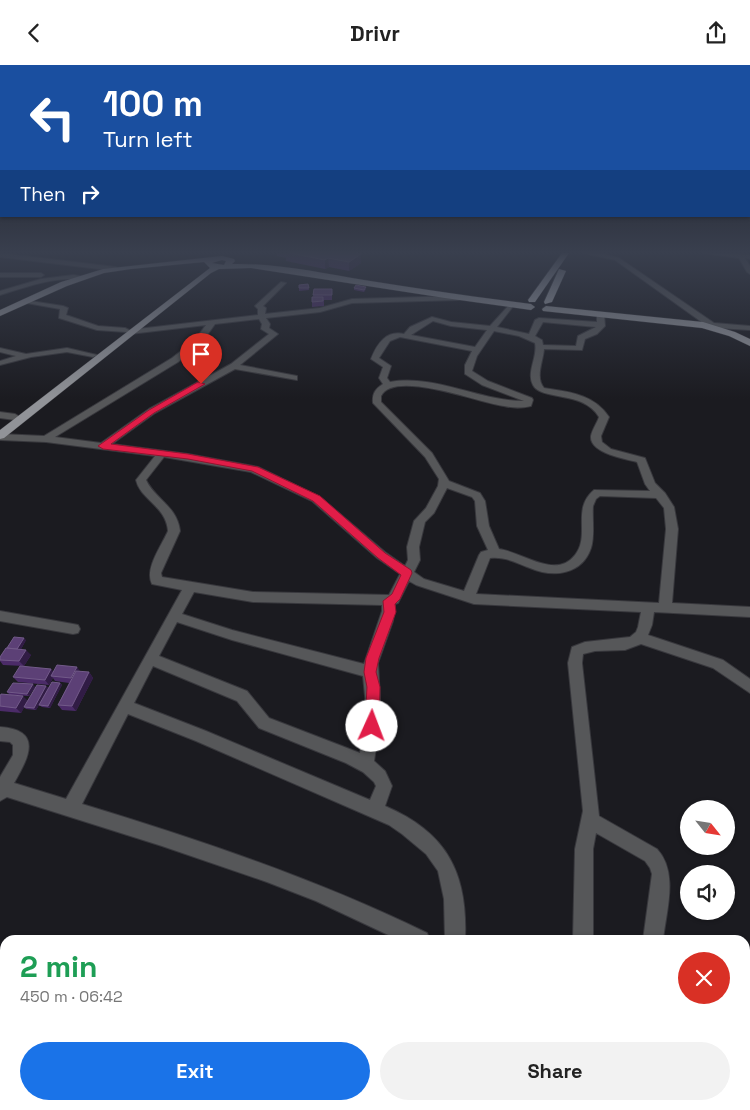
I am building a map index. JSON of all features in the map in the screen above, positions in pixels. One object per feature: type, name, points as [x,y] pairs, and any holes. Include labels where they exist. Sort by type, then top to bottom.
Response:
[{"type":"main road","points":[[0,313],[24,302]]},
{"type":"main road","points":[[0,437],[165,302]]},
{"type":"main road","points":[[485,302],[511,305],[531,303]]},
{"type":"main road","points":[[494,303],[531,303],[630,317]]},
{"type":"main road","points":[[548,305],[600,314],[707,325],[750,343]]},
{"type":"main road","points":[[0,428],[93,355],[128,331]]},
{"type":"street","points":[[24,302],[64,308],[62,316],[97,329],[128,331],[320,310],[349,302]]},
{"type":"street","points":[[103,446],[152,411],[234,366],[274,334],[265,329],[266,323],[261,316],[262,308],[258,305],[262,302]]},
{"type":"street","points":[[676,302],[707,325],[750,328]]},
{"type":"street","points":[[162,453],[141,480],[142,484],[160,502],[174,526],[174,531],[155,573],[154,578],[156,581],[253,597],[393,600],[414,560],[413,547],[420,521],[430,510],[443,482],[439,470],[429,455],[377,403],[376,398],[379,388],[388,385],[420,383],[505,404],[528,404],[529,400],[485,383],[468,372],[468,365],[511,305]]},
{"type":"street","points":[[600,314],[601,325]]},
{"type":"street","points":[[406,336],[413,329],[432,319],[448,324],[492,329],[532,337],[539,342],[541,347],[534,380],[537,386],[541,390],[582,399],[596,405],[604,417],[596,436],[596,443],[608,451],[641,460],[650,485],[670,507],[672,529],[664,608]]},
{"type":"street","points":[[532,337],[538,322],[542,320],[601,325]]},
{"type":"street","points":[[46,439],[175,360],[198,343],[212,323]]},
{"type":"street","points":[[541,347],[579,348],[581,338],[594,332],[601,325]]},
{"type":"street","points":[[388,385],[383,378],[387,366],[376,361],[380,346],[392,335],[478,350]]},
{"type":"street","points":[[0,350],[25,356]]},
{"type":"street","points":[[0,363],[25,356],[67,350],[93,355]]},
{"type":"street","points":[[234,366],[294,378]]},
{"type":"street","points":[[0,415],[15,417]]},
{"type":"street","points":[[0,437],[46,439],[162,453],[254,469],[316,499],[381,555],[420,582],[468,598],[750,612]]},
{"type":"street","points":[[443,482],[476,495],[480,501],[483,526],[494,551]]},
{"type":"street","points":[[468,598],[485,555],[494,551],[503,553],[531,566],[554,569],[570,567],[580,557],[588,541],[588,503],[592,495],[598,492],[660,495]]},
{"type":"street","points":[[70,809],[191,586]]},
{"type":"street","points":[[365,764],[371,741],[374,712],[370,672],[373,658],[390,612],[389,601]]},
{"type":"street","points":[[583,935],[584,849],[589,820],[590,799],[575,663],[576,651],[584,646],[632,643],[640,638],[645,628],[648,607]]},
{"type":"street","points":[[0,616],[51,623],[73,629]]},
{"type":"street","points":[[174,616],[232,635],[370,672]]},
{"type":"street","points":[[640,638],[718,664],[750,687]]},
{"type":"street","points":[[150,659],[242,696],[250,702],[256,717],[264,723],[334,749],[365,764],[374,771],[384,786],[374,810]]},
{"type":"street","points":[[125,706],[201,736],[395,819],[422,839],[442,861],[455,899],[455,935]]},
{"type":"street","points":[[0,733],[13,735],[21,742],[21,756],[1,790],[70,809],[264,872],[352,908],[409,935]]},
{"type":"street","points":[[589,820],[651,855],[658,863],[661,873],[655,935]]},
{"type":"building","points":[[14,637],[24,638],[17,649],[7,648]]},
{"type":"building","points":[[6,648],[26,650],[19,661],[0,660]]},
{"type":"building","points":[[57,665],[77,667],[71,678],[51,676]]},
{"type":"building","points":[[20,666],[51,669],[45,680],[13,677]]},
{"type":"building","points":[[76,671],[89,672],[72,706],[58,705]]},
{"type":"building","points":[[52,682],[60,683],[48,706],[39,705]]},
{"type":"building","points":[[13,683],[33,684],[27,694],[7,692]]},
{"type":"building","points":[[37,685],[46,686],[34,708],[24,707]]},
{"type":"building","points":[[1,694],[23,696],[16,708],[0,706]]},
{"type":"route","points":[[201,384],[152,411],[103,446],[188,457],[254,469],[316,499],[381,555],[407,573],[396,596],[393,600],[389,601],[390,612],[382,638],[373,658],[370,672],[374,712],[372,726]]}]
